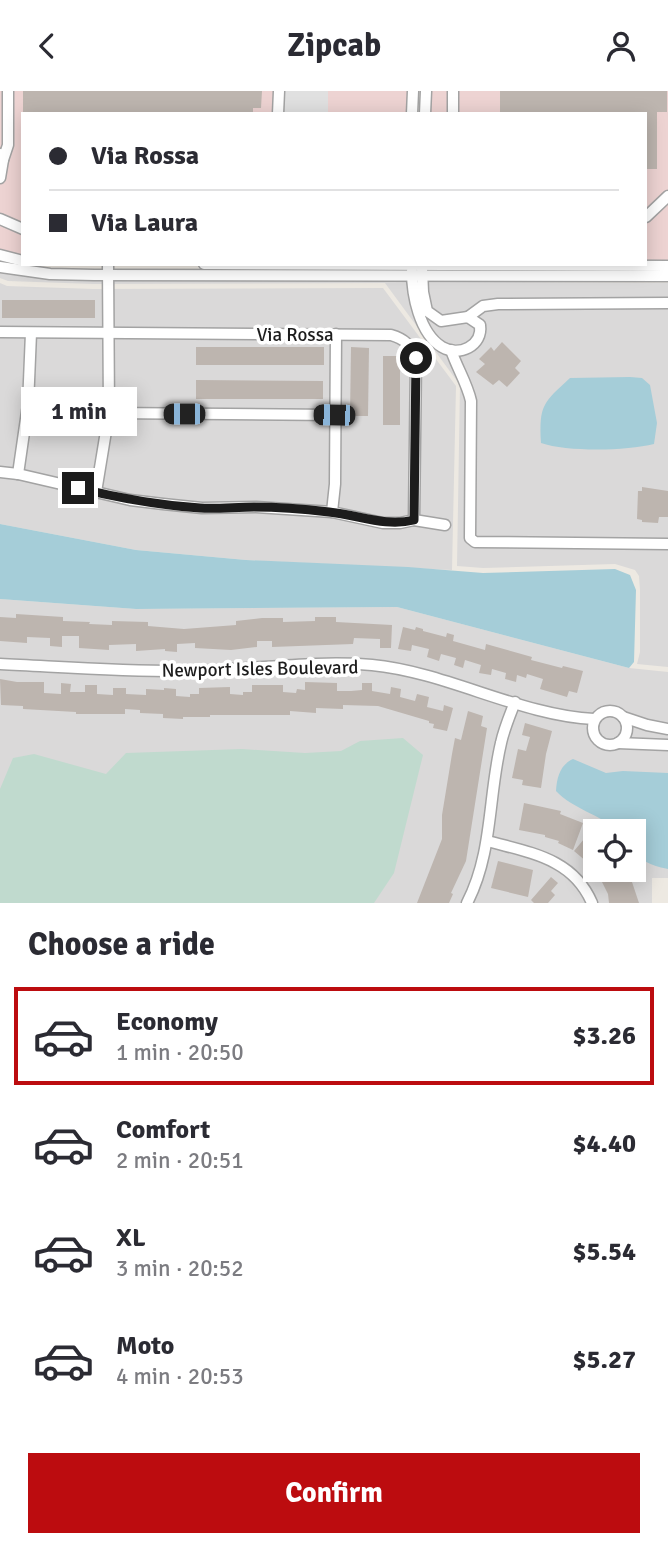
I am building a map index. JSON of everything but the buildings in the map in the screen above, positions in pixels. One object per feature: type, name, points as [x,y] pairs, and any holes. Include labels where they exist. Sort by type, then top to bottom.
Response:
[{"type":"street","points":[[0,178],[1,157],[8,145],[8,91]]},
{"type":"street","points":[[278,112],[279,91]]},
{"type":"street","points":[[412,112],[413,91]]},
{"type":"street","points":[[425,112],[426,91]]},
{"type":"street","points":[[453,91],[453,112]]},
{"type":"street","points":[[647,216],[668,197]]},
{"type":"street","points":[[0,219],[21,228]]},
{"type":"street","points":[[0,255],[21,260]]},
{"type":"street","points":[[310,266],[515,269],[636,269],[668,266]]},
{"type":"street","points":[[0,267],[50,274],[108,270],[417,268]]},
{"type":"street","points":[[417,268],[428,311],[440,320],[468,317],[483,306],[668,303]]},
{"type":"street","points":[[417,268],[413,300],[421,321],[442,347],[466,351],[476,343],[481,333],[480,325],[468,317]]},
{"type":"street","points":[[636,269],[668,276]]},
{"type":"street","points":[[96,492],[109,413],[108,270]]},
{"type":"street","points":[[429,333],[440,320]]},
{"type":"street","name":"Via Rossa","points":[[0,332],[336,334],[391,335],[402,338],[411,346],[416,358],[414,520]]},
{"type":"street","points":[[18,474],[29,405],[31,333]]},
{"type":"street","points":[[332,512],[335,484],[336,334]]},
{"type":"street","points":[[451,350],[460,376],[467,385],[471,401],[470,538],[475,542],[668,544]]},
{"type":"street","points":[[109,413],[334,415]]},
{"type":"street","points":[[0,472],[130,500],[202,508],[256,507],[332,512],[383,523],[414,520],[445,525]]},
{"type":"street","name":"Newport Isles Boulevard","points":[[0,664],[191,671],[339,663],[376,665],[593,724]]},
{"type":"street","points":[[467,903],[488,842],[501,743],[514,702]]},
{"type":"street","points":[[668,729],[647,726],[610,711],[604,712],[593,724],[594,735],[606,745],[668,745]]},
{"type":"street","points":[[618,743],[627,731],[623,717]]},
{"type":"street","points":[[488,842],[550,859],[583,884],[592,903]]},
{"type":"shaded area","points":[[0,91],[408,91],[408,112],[21,112],[21,255],[0,250]]},
{"type":"shaded area","points":[[284,91],[328,91],[328,112],[283,112]]},
{"type":"shaded area","points":[[430,91],[668,91],[668,262],[647,262],[647,112],[430,112]]},
{"type":"shaded area","points":[[0,271],[50,279],[668,283],[668,667],[637,664],[640,652],[640,590],[639,576],[635,570],[615,564],[483,568],[457,566],[460,385],[385,283],[93,284],[8,281],[0,278]]},
{"type":"shaded area","points":[[0,283],[7,286],[93,289],[383,288],[456,386],[452,570],[246,560],[136,550],[0,524]]},
{"type":"shaded area","points":[[0,599],[136,609],[397,607],[629,668],[668,672],[668,878],[652,878],[652,903],[0,903]]},
{"type":"green space","points":[[403,738],[423,755],[394,873],[374,903],[0,903],[0,789],[13,758],[34,754],[106,774],[126,753],[242,749],[305,753],[341,751],[360,741]]},
{"type":"water","points":[[570,378],[642,378],[650,385],[657,423],[654,444],[597,449],[566,448],[541,443],[542,412],[548,400]]},
{"type":"water","points":[[0,524],[136,550],[246,560],[483,573],[615,569],[630,575],[636,590],[634,662],[629,668],[397,607],[136,609],[0,599]]},
{"type":"water","points":[[573,759],[606,773],[668,773],[668,869],[646,862],[646,819],[601,819],[556,791],[560,772]]},
{"type":"route","points":[[78,488],[163,505],[332,512],[383,523],[414,520],[416,358]]}]
